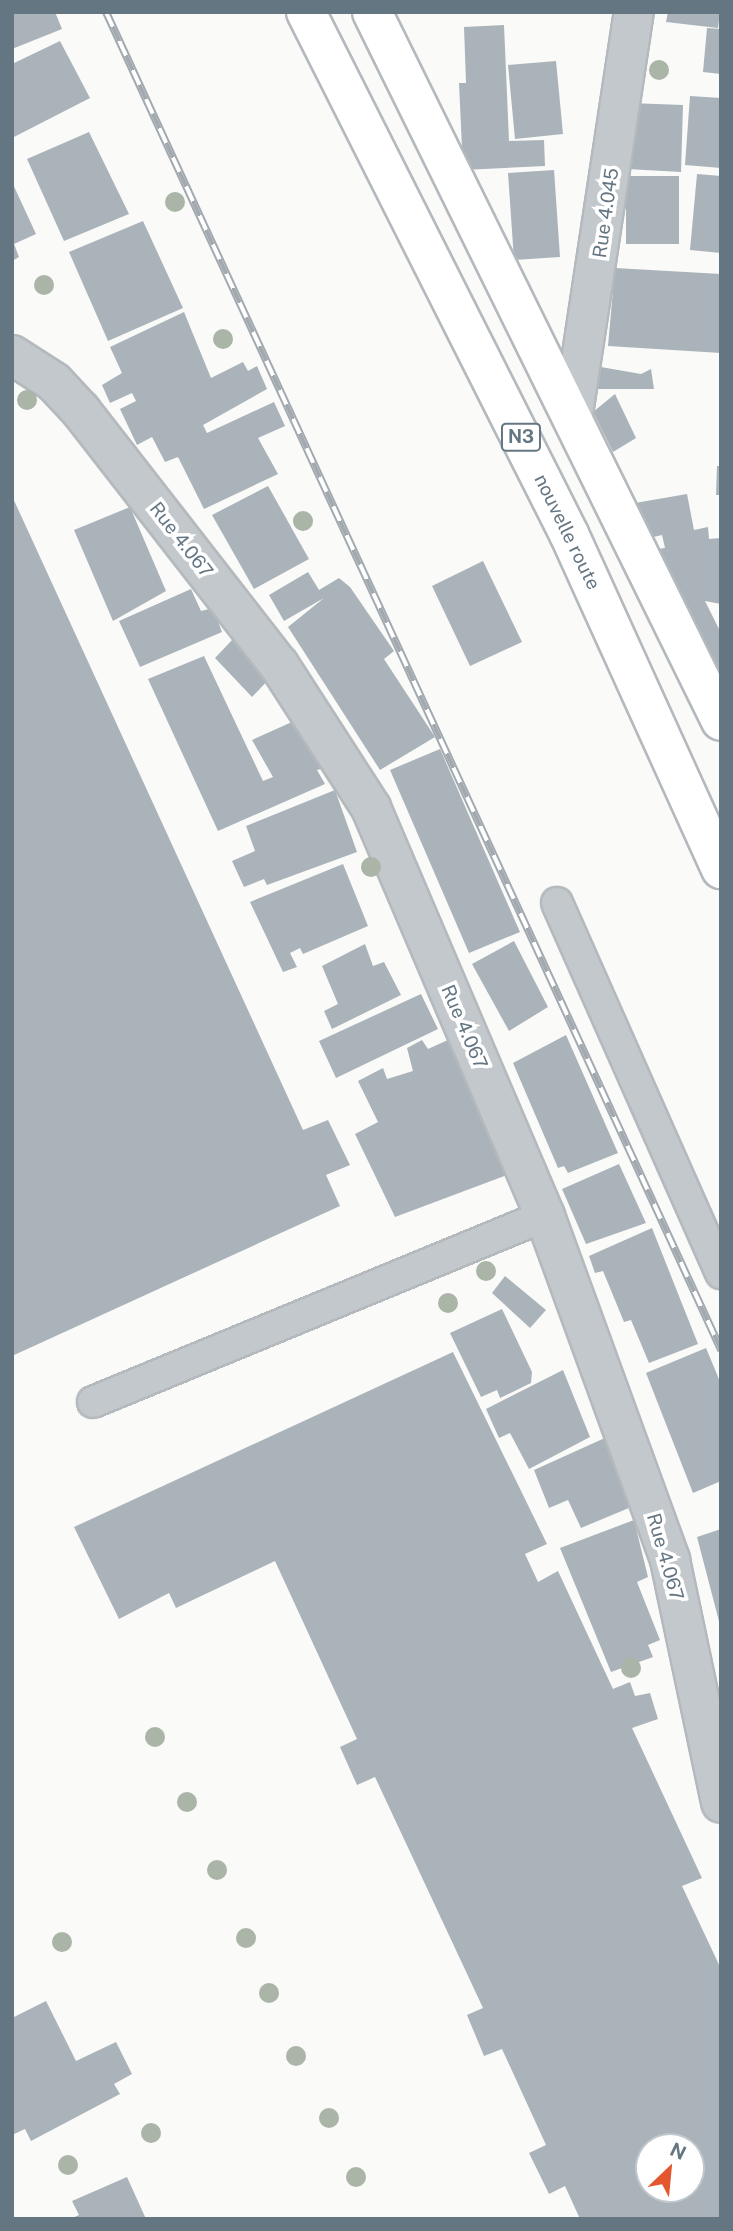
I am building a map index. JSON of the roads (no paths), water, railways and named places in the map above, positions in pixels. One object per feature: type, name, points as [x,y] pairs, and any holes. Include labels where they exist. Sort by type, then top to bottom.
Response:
[{"type":"highway","name":"nouvelle route","points":[[306,12],[569,534],[721,869]]},
{"type":"highway","points":[[372,12],[573,414],[721,721]]},
{"type":"street","name":"Rue 4.045","points":[[573,414],[634,12]]},
{"type":"street","name":"Rue 4.067","points":[[12,355],[54,382],[81,411],[279,665],[371,808],[545,1216],[670,1560],[721,1803]]},
{"type":"lane","points":[[557,903],[721,1273]]},
{"type":"lane","points":[[93,1402],[545,1216]]},
{"type":"railway","points":[[106,12],[721,1350]]}]
